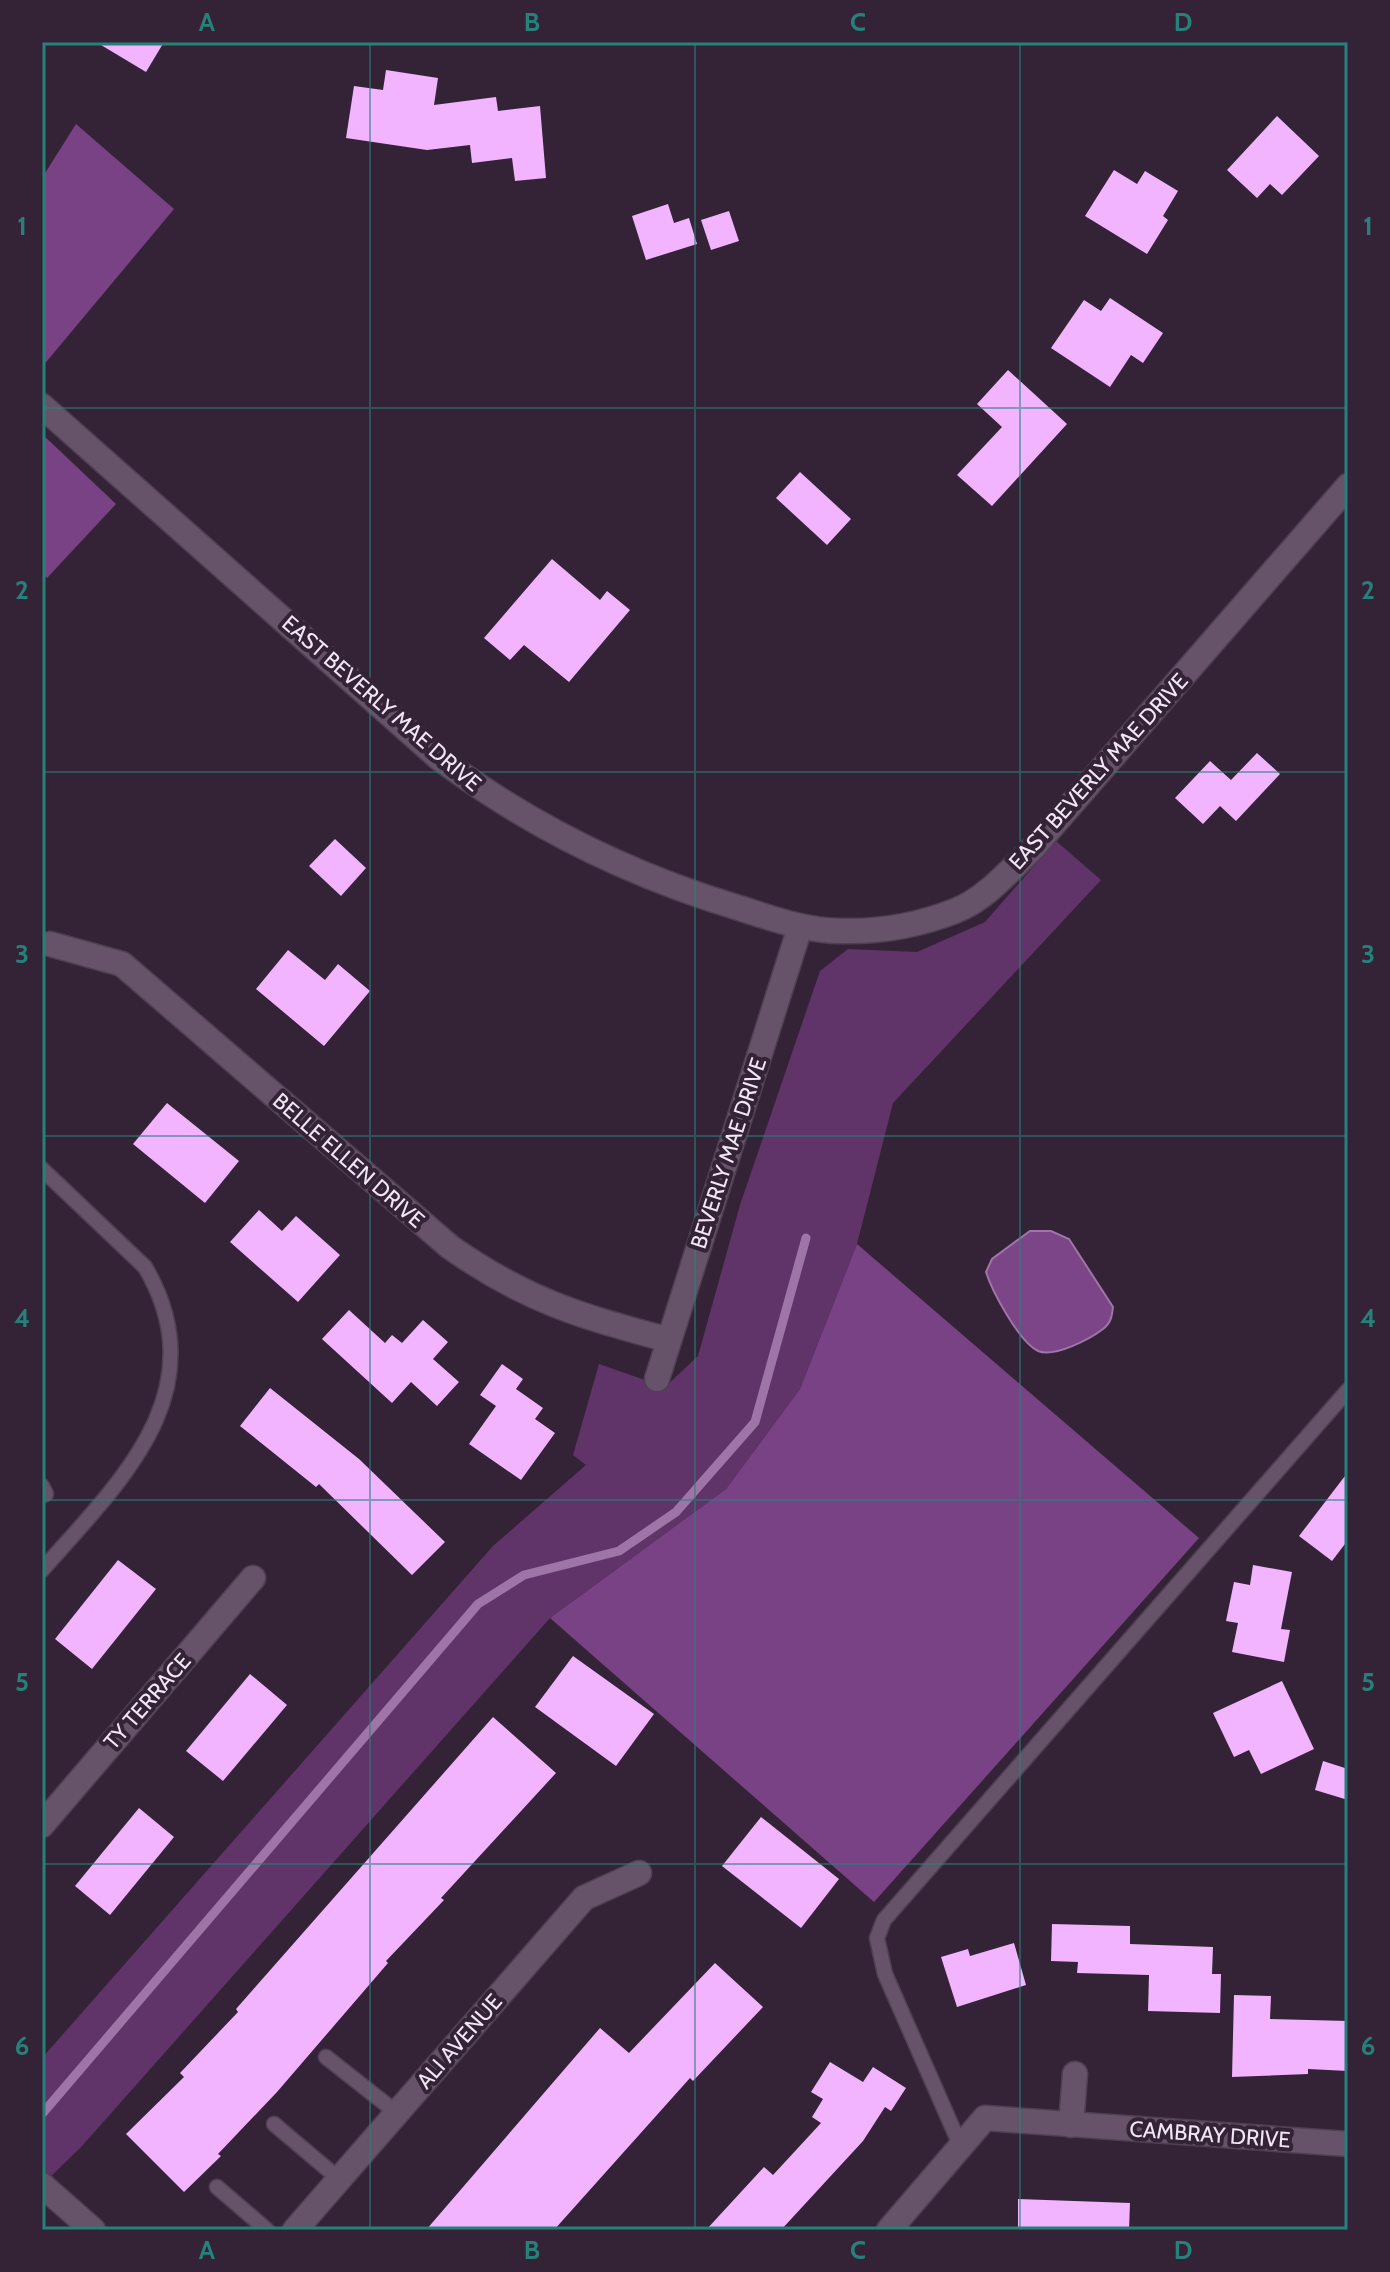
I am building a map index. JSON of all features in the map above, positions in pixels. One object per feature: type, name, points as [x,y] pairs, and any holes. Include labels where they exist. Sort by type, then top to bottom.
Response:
[{"type":"street","name":"EAST BEVERLY MAE DRIVE","points":[[42,406],[439,758],[482,789],[553,833],[627,870],[800,927],[879,930],[917,923],[958,910],[996,885],[1035,846],[1348,486]]},
{"type":"street","name":"BEVERLY MAE DRIVE","points":[[657,1379],[800,927]]},
{"type":"street","name":"BELLE ELLEN DRIVE","points":[[50,944],[122,964],[450,1247],[488,1273],[572,1314],[669,1340]]},
{"type":"street","name":"TY TERRACE","points":[[42,1825],[253,1578]]},
{"type":"street","name":"ALI AVENUE","points":[[295,2230],[584,1898],[639,1873]]},
{"type":"street","points":[[1071,2125],[1075,2074]]},
{"type":"street","name":"CAMBRAY DRIVE","points":[[889,2230],[985,2118],[1348,2144]]},
{"type":"street","points":[[42,2185],[93,2230]]},
{"type":"lane","points":[[42,1169],[145,1267],[155,1284],[170,1332],[171,1371],[158,1422],[135,1460],[42,1570]]},
{"type":"lane","points":[[961,2147],[885,1974],[877,1938],[884,1920],[1348,1390]]},
{"type":"lane","points":[[42,1486],[46,1494],[42,1496]]},
{"type":"lane","points":[[326,2057],[397,2113]]},
{"type":"lane","points":[[274,2124],[339,2179]]},
{"type":"lane","points":[[217,2187],[267,2230]]},
{"type":"shaded area","points":[[76,124],[174,209],[42,367],[42,178]]},
{"type":"shaded area","points":[[42,434],[116,504],[47,578],[42,574]]},
{"type":"shaded area","points":[[1056,841],[1101,880],[893,1103],[857,1244],[800,1389],[726,1489],[550,1618],[82,2146],[42,2185],[42,2058],[493,1546],[586,1465],[573,1455],[599,1364],[665,1387],[698,1356],[740,1205],[820,971],[848,949],[917,952],[985,922]]},
{"type":"shaded area","points":[[1030,1231],[1051,1231],[1069,1239],[1113,1307],[1111,1319],[1103,1329],[1062,1350],[1038,1351],[1023,1338],[1000,1303],[986,1272],[992,1259]]},
{"type":"shaded area","points":[[857,1244],[1199,1538],[874,1902],[550,1618],[726,1489],[800,1389]]},
{"type":"building","points":[[96,42],[164,42],[146,72]]},
{"type":"building","points":[[386,70],[438,78],[434,105],[496,97],[498,111],[540,106],[546,178],[515,181],[512,158],[472,163],[470,145],[427,150],[346,138],[354,86],[383,90]]},
{"type":"building","points":[[1277,116],[1319,156],[1282,195],[1270,184],[1257,198],[1227,170]]},
{"type":"building","points":[[1114,170],[1137,184],[1145,171],[1178,191],[1163,216],[1168,220],[1147,254],[1085,216]]},
{"type":"building","points":[[668,204],[674,223],[689,218],[697,244],[646,260],[632,216]]},
{"type":"building","points":[[729,211],[739,241],[711,250],[701,220]]},
{"type":"building","points":[[1110,298],[1163,333],[1143,363],[1131,355],[1110,387],[1051,348],[1084,300],[1101,311]]},
{"type":"building","points":[[1008,370],[1067,424],[992,506],[957,475],[1002,427],[977,404]]},
{"type":"building","points":[[800,472],[851,519],[827,545],[776,498]]},
{"type":"building","points":[[552,559],[600,600],[607,591],[630,610],[569,682],[524,645],[510,660],[484,638]]},
{"type":"building","points":[[1257,753],[1280,774],[1236,821],[1220,806],[1203,824],[1175,798],[1210,761],[1231,780]]},
{"type":"building","points":[[335,839],[366,868],[341,896],[309,866]]},
{"type":"building","points":[[288,950],[325,980],[338,964],[370,991],[324,1046],[256,989]]},
{"type":"building","points":[[167,1103],[239,1161],[205,1203],[133,1144]]},
{"type":"building","points":[[259,1210],[282,1231],[296,1216],[340,1255],[298,1302],[230,1242]]},
{"type":"building","points":[[349,1310],[385,1343],[392,1335],[402,1343],[423,1320],[448,1342],[433,1359],[459,1382],[437,1406],[411,1382],[392,1403],[322,1339]]},
{"type":"building","points":[[502,1364],[523,1379],[516,1389],[543,1408],[535,1419],[555,1433],[521,1480],[469,1444],[496,1406],[480,1395]]},
{"type":"building","points":[[270,1388],[359,1459],[445,1542],[412,1575],[319,1484],[316,1487],[240,1426]]},
{"type":"building","points":[[1348,1472],[1348,1540],[1332,1561],[1299,1536]]},
{"type":"building","points":[[118,1560],[156,1589],[92,1669],[55,1639]]},
{"type":"building","points":[[1253,1565],[1292,1572],[1281,1629],[1290,1630],[1284,1662],[1232,1652],[1238,1623],[1226,1621],[1234,1582],[1250,1585]]},
{"type":"building","points":[[573,1656],[654,1714],[616,1766],[535,1707]]},
{"type":"building","points":[[250,1674],[287,1705],[223,1781],[186,1751]]},
{"type":"building","points":[[1282,1681],[1314,1749],[1261,1774],[1249,1750],[1234,1757],[1213,1713]]},
{"type":"building","points":[[493,1717],[556,1773],[441,1898],[444,1900],[386,1961],[388,1963],[277,2092],[218,2154],[221,2156],[184,2192],[126,2134],[184,2077],[180,2073],[238,2012],[236,2009]]},
{"type":"building","points":[[1323,1761],[1348,1769],[1348,1800],[1315,1790]]},
{"type":"building","points":[[139,1808],[174,1837],[110,1915],[75,1886]]},
{"type":"building","points":[[761,1817],[839,1879],[801,1928],[722,1866]]},
{"type":"building","points":[[1052,1924],[1130,1926],[1130,1944],[1213,1947],[1212,1974],[1221,1974],[1220,2013],[1148,2011],[1149,1975],[1077,1973],[1078,1962],[1051,1961]]},
{"type":"building","points":[[1014,1943],[1026,1985],[957,2007],[941,1957],[968,1949],[970,1956]]},
{"type":"building","points":[[715,1963],[763,2007],[693,2081],[690,2078],[554,2230],[426,2230],[600,2028],[629,2053]]},
{"type":"building","points":[[1234,1995],[1271,1996],[1270,2019],[1348,2021],[1348,2071],[1308,2069],[1308,2074],[1232,2077]]},
{"type":"building","points":[[830,2062],[863,2082],[873,2067],[906,2088],[891,2111],[885,2107],[863,2141],[781,2230],[706,2230],[764,2167],[773,2175],[821,2123],[812,2117],[823,2099],[811,2092]]},
{"type":"building","points":[[1018,2199],[1130,2203],[1129,2230],[1018,2230]]},
{"type":"waterway","points":[[42,2114],[478,1604],[524,1575],[619,1551],[676,1512],[755,1422],[806,1238]]}]
